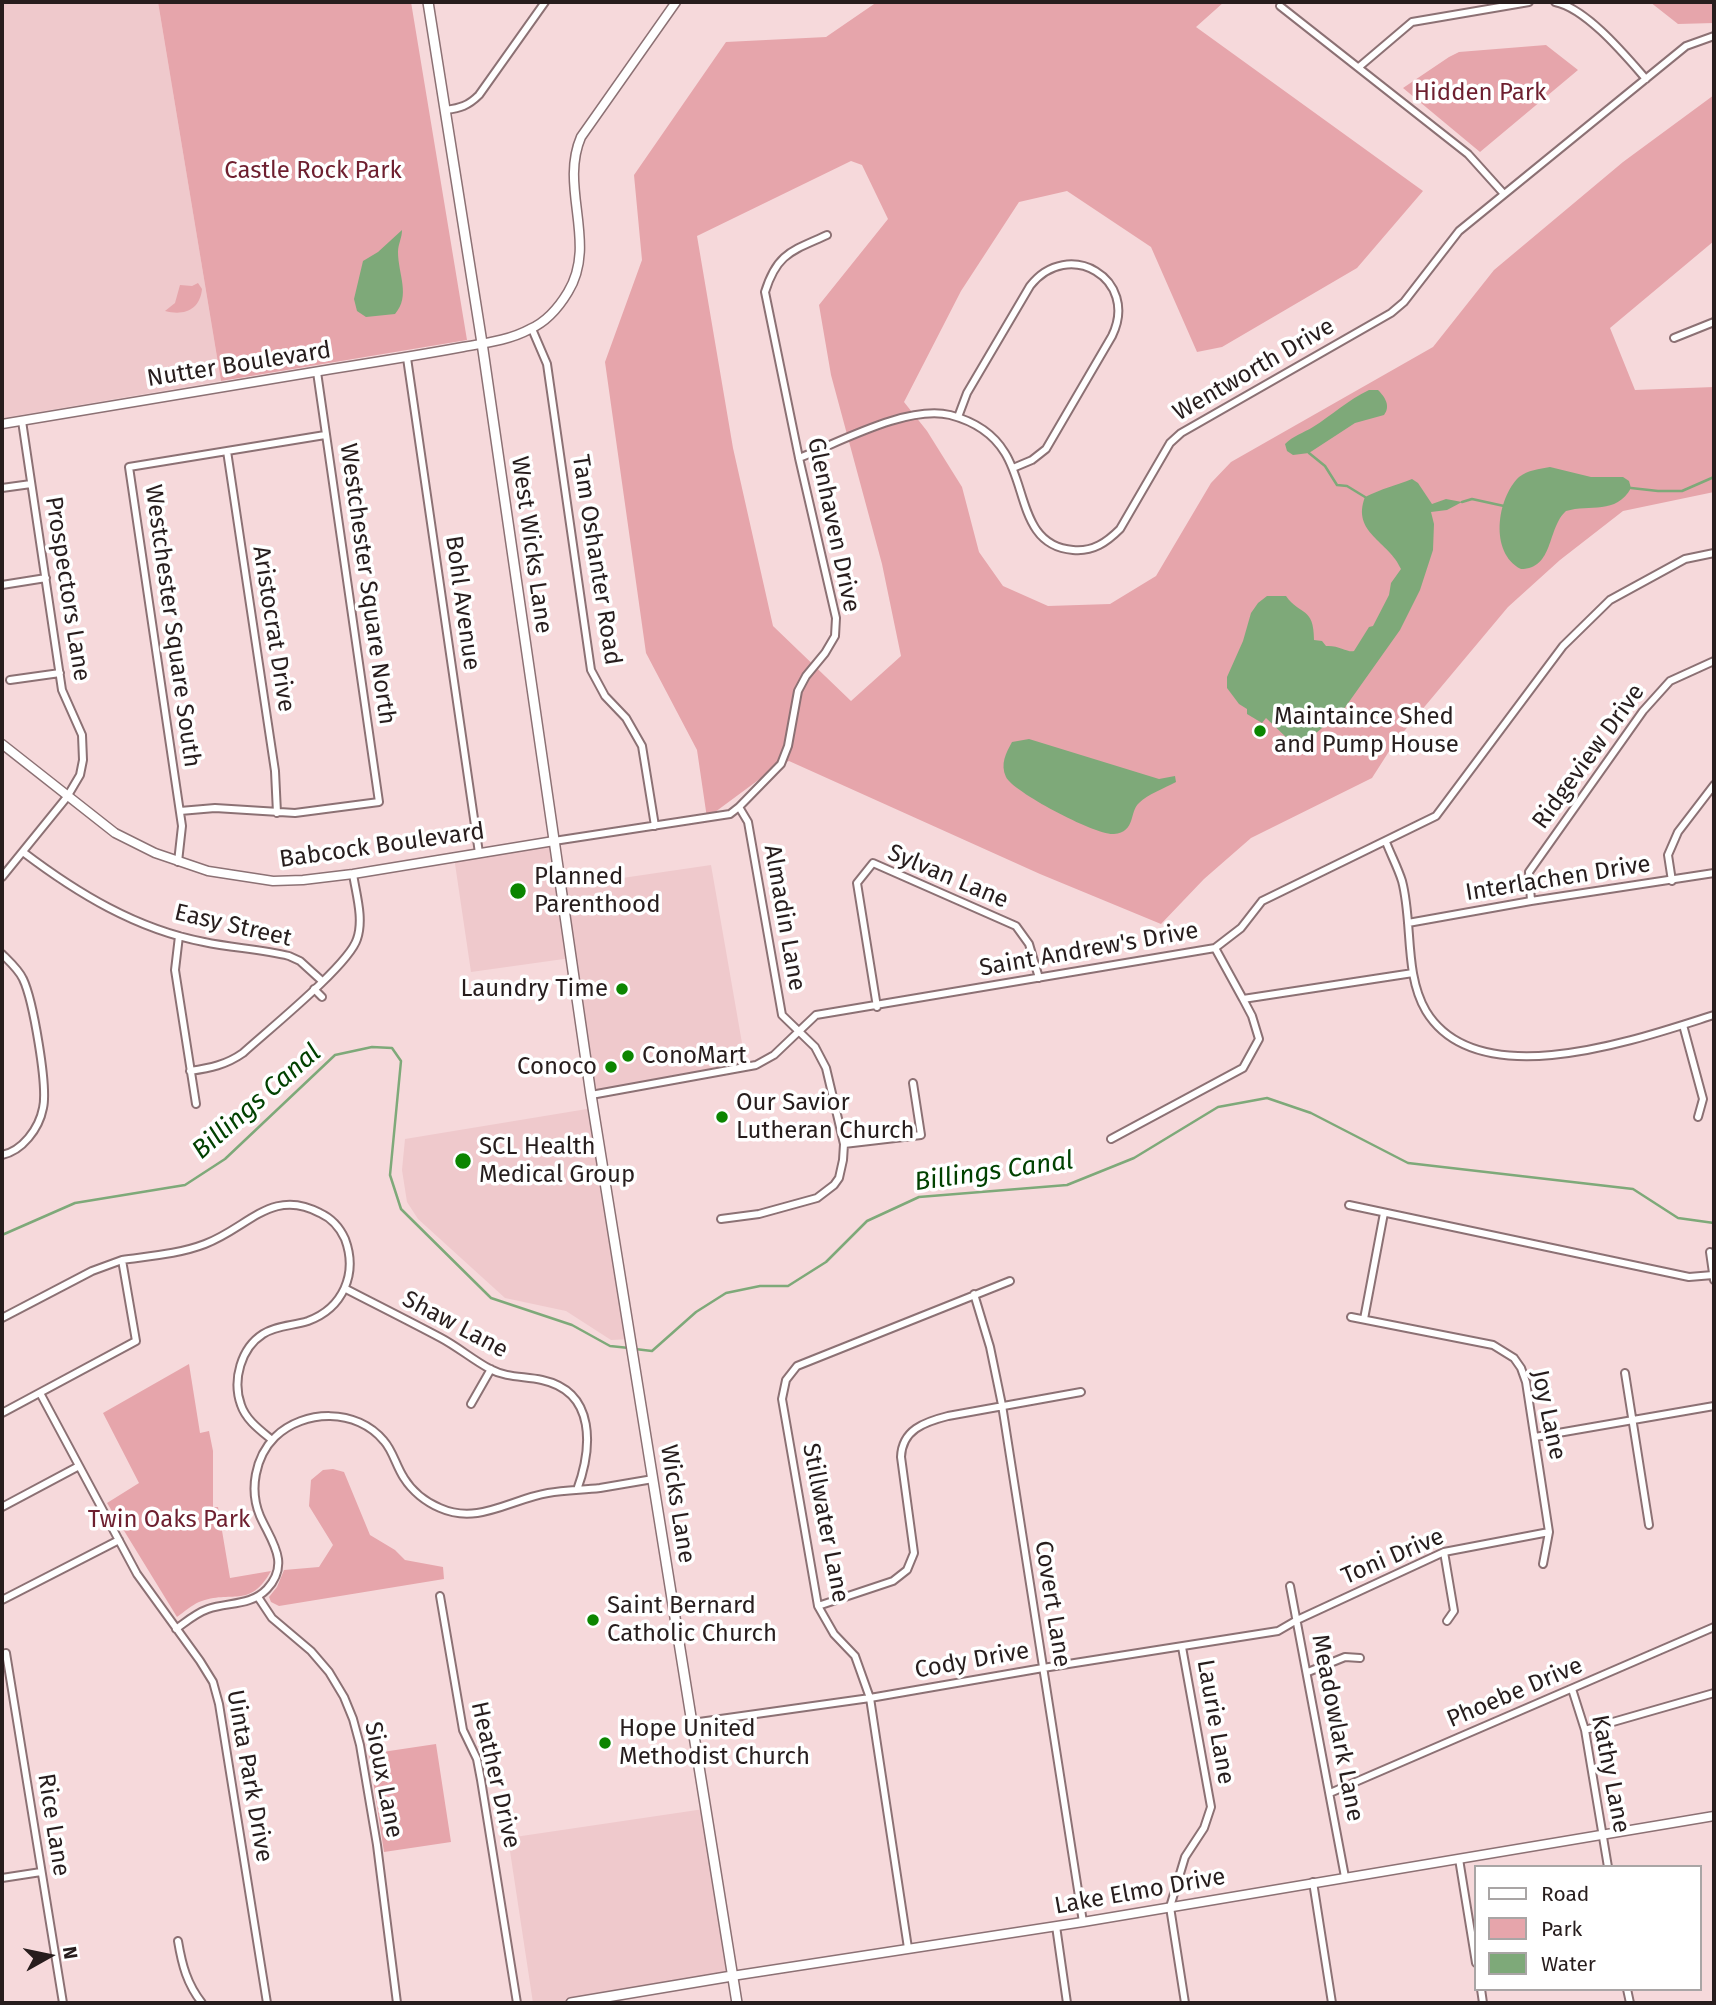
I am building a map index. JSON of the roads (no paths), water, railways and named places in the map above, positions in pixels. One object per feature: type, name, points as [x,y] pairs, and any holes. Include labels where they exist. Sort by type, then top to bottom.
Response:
[{"type":"main road","name":"West Wicks Lane","points":[[428,2],[482,343],[591,1095]]},
{"type":"main road","name":"Wicks Lane","points":[[591,1095],[737,2003]]},
{"type":"main road","name":"Lake Elmo Drive","points":[[571,2003],[732,1976]]},
{"type":"street","points":[[446,110],[470,104],[479,95],[545,2]]},
{"type":"street","points":[[532,329],[558,306],[572,285],[576,273],[581,240],[573,170],[576,148],[676,2]]},
{"type":"street","points":[[1359,67],[1412,22],[1529,2]]},
{"type":"street","points":[[1555,2],[1567,4],[1615,44],[1646,79]]},
{"type":"street","points":[[1280,6],[1468,154],[1504,194]]},
{"type":"street","name":"Wentworth Drive","points":[[799,458],[906,416],[933,413],[958,417],[979,426],[1006,454],[1032,525],[1046,542],[1063,550],[1095,548],[1120,529],[1170,443],[1181,433],[1391,313],[1404,302],[1459,231],[1686,46],[1714,36]]},
{"type":"street","name":"Glenhaven Drive","points":[[554,841],[730,814],[780,764],[788,746],[798,691],[835,636],[836,618],[799,458],[765,292],[771,271],[789,252],[827,235]]},
{"type":"street","points":[[958,417],[967,393],[1030,286],[1038,277],[1053,267],[1071,264],[1090,268],[1107,279],[1114,289],[1118,305],[1117,324],[1112,336],[1046,449],[1032,460],[1013,468]]},
{"type":"street","points":[[1674,338],[1714,322]]},
{"type":"street","name":"Nutter Boulevard","points":[[2,424],[407,358],[504,339],[532,329]]},
{"type":"street","name":"Tam Oshanter Road","points":[[532,329],[547,364],[591,670],[605,696],[626,718],[642,746],[655,826]]},
{"type":"street","name":"Bohl Avenue","points":[[407,358],[478,853]]},
{"type":"street","name":"Westchester Square North","points":[[276,813],[315,812],[379,802],[317,372]]},
{"type":"street","name":"Prospectors Lane","points":[[2,877],[68,797],[80,775],[84,744],[80,727],[66,702],[60,673],[22,421]]},
{"type":"street","name":"Westchester Square South","points":[[178,862],[182,839],[180,811],[129,467],[325,435]]},
{"type":"street","name":"Aristocrat Drive","points":[[227,451],[275,771],[276,813]]},
{"type":"street","points":[[2,488],[31,484]]},
{"type":"street","name":"Saint Andrew's Drive","points":[[591,1095],[756,1065],[774,1055],[816,1015],[877,1007],[1215,948],[1241,928],[1262,901],[1436,816],[1563,646],[1610,600],[1685,559],[1714,553]]},
{"type":"street","points":[[2,585],[46,578]]},
{"type":"street","name":"Ridgeview Drive","points":[[1531,901],[1528,872],[1643,711],[1670,681],[1714,661]]},
{"type":"street","points":[[10,680],[60,673]]},
{"type":"street","name":"Babcock Boulevard","points":[[2,744],[115,833],[178,862],[208,871],[273,881],[353,874],[554,841]]},
{"type":"street","points":[[1672,881],[1668,855],[1678,832],[1714,785]]},
{"type":"street","name":"Almadin Lane","points":[[739,807],[748,822],[782,1015],[815,1047],[826,1068],[844,1144]]},
{"type":"street","points":[[180,811],[215,808],[276,813]]},
{"type":"street","points":[[1386,842],[1402,881],[1413,973],[1426,1011],[1450,1038],[1487,1053],[1542,1057],[1615,1045],[1714,1015]]},
{"type":"street","name":"Easy Street","points":[[23,852],[60,881],[124,916],[179,936],[289,956],[300,961],[322,981]]},
{"type":"street","name":"Sylvan Lane","points":[[877,1007],[857,883],[873,863],[1016,926],[1029,944],[1039,978]]},
{"type":"street","name":"Interlachen Drive","points":[[1408,923],[1714,873]]},
{"type":"street","points":[[190,1071],[216,1067],[232,1061],[314,989],[352,951],[360,925],[353,874]]},
{"type":"street","points":[[179,936],[174,970],[195,1104]]},
{"type":"street","points":[[1111,1139],[1243,1068],[1259,1039],[1252,1016],[1215,948]]},
{"type":"street","points":[[2,954],[22,978],[30,1002],[44,1108],[34,1130],[21,1146],[2,1155]]},
{"type":"street","points":[[1243,999],[1413,973]]},
{"type":"street","points":[[314,989],[322,997]]},
{"type":"street","points":[[1682,1025],[1703,1099],[1698,1117]]},
{"type":"street","points":[[721,1219],[759,1214],[817,1198],[839,1178],[844,1144],[921,1135],[913,1083]]},
{"type":"street","points":[[2,1318],[92,1271],[122,1260],[191,1248],[224,1236],[265,1209],[284,1204],[305,1205],[329,1217],[343,1235],[349,1251],[350,1270],[346,1289],[328,1312],[262,1334],[249,1346],[240,1364],[237,1384],[241,1404],[258,1429],[272,1440]]},
{"type":"street","points":[[1349,1205],[1689,1277],[1714,1277],[1710,1252]]},
{"type":"street","points":[[1364,1319],[1384,1213]]},
{"type":"street","points":[[2,1413],[136,1341],[122,1260]]},
{"type":"street","name":"Stillwater Lane","points":[[908,1948],[870,1698],[855,1656],[834,1634],[818,1606],[782,1399],[786,1380],[797,1366],[1010,1281]]},
{"type":"street","name":"Shaw Lane","points":[[346,1289],[443,1339],[491,1369],[511,1377],[544,1380],[567,1391],[586,1421],[589,1437],[577,1490]]},
{"type":"street","name":"Covert Lane","points":[[974,1294],[990,1347],[1002,1405],[1083,1922]]},
{"type":"street","name":"Joy Lane","points":[[1351,1317],[1503,1349],[1514,1357],[1521,1368],[1535,1437],[1549,1532],[1543,1564]]},
{"type":"street","points":[[471,1404],[491,1369]]},
{"type":"street","points":[[1625,1373],[1649,1525]]},
{"type":"street","points":[[818,1606],[893,1581],[907,1570],[914,1553],[901,1443],[909,1433],[936,1419],[1081,1392]]},
{"type":"street","name":"Uinta Park Drive","points":[[40,1393],[137,1574],[213,1682],[219,1704],[267,2003]]},
{"type":"street","points":[[1535,1437],[1714,1406]]},
{"type":"street","points":[[176,1629],[195,1614],[210,1608],[243,1603],[258,1597],[276,1576],[278,1553],[255,1499],[259,1461],[272,1440],[288,1426],[311,1417],[334,1416],[373,1429],[386,1443],[403,1478],[417,1493],[427,1502],[457,1514],[496,1510],[528,1497],[653,1479]]},
{"type":"street","points":[[2,1507],[79,1466]]},
{"type":"street","name":"Toni Drive","points":[[1297,1620],[1444,1552],[1549,1532]]},
{"type":"street","points":[[2,1600],[119,1539]]},
{"type":"street","points":[[1444,1552],[1454,1611],[1447,1622]]},
{"type":"street","name":"Meadowlark Lane","points":[[1290,1586],[1345,1877]]},
{"type":"street","name":"Sioux Lane","points":[[258,1597],[272,1618],[311,1651],[329,1672],[353,1718],[377,1845],[397,2003]]},
{"type":"street","name":"Heather Drive","points":[[440,1597],[463,1730],[477,1759],[481,1780],[517,2003]]},
{"type":"street","name":"Cody Drive","points":[[692,1723],[870,1698],[1278,1631],[1297,1620]]},
{"type":"street","name":"Phoebe Drive","points":[[1330,1793],[1714,1627]]},
{"type":"street","name":"Laurie Lane","points":[[1182,1647],[1211,1807],[1204,1828],[1185,1857],[1170,1907],[1185,2003]]},
{"type":"street","name":"Rice Lane","points":[[4,1653],[63,2003]]},
{"type":"street","points":[[1307,1672],[1345,1657],[1360,1658]]},
{"type":"street","name":"Kathy Lane","points":[[1572,1689],[1585,1730],[1608,1865]]},
{"type":"street","points":[[1585,1730],[1714,1693]]},
{"type":"street","name":"Lake Elmo Drive","points":[[732,1976],[1083,1922],[1714,1816]]},
{"type":"street","points":[[1459,1859],[1474,1951]]},
{"type":"street","points":[[2,1878],[41,1872]]},
{"type":"street","points":[[1313,1882],[1332,2003]]},
{"type":"street","points":[[1056,1926],[1067,2003]]},
{"type":"street","points":[[178,1941],[182,1967],[188,1983],[202,2003]]},
{"type":"water","points":[[402,230],[398,252],[403,292],[400,307],[395,314],[366,317],[357,311],[354,299],[363,261],[378,252]]},
{"type":"water","points":[[1369,390],[1378,390],[1385,399],[1387,408],[1384,415],[1355,423],[1309,453],[1293,455],[1287,451],[1285,444],[1288,441]]},
{"type":"water","points":[[1550,467],[1591,477],[1623,477],[1629,481],[1631,488],[1618,502],[1610,505],[1566,511],[1560,518],[1545,555],[1532,567],[1521,569],[1504,551],[1500,525],[1502,511],[1511,486],[1519,477],[1530,471]]},
{"type":"water","points":[[1412,479],[1418,483],[1432,504],[1446,499],[1462,502],[1447,510],[1431,512],[1434,524],[1433,550],[1420,590],[1400,630],[1334,723],[1328,722],[1305,739],[1288,739],[1266,718],[1262,723],[1247,714],[1247,709],[1239,704],[1227,688],[1227,677],[1243,641],[1251,613],[1267,596],[1286,596],[1309,616],[1314,640],[1322,641],[1326,646],[1354,651],[1369,627],[1373,626],[1389,595],[1391,583],[1401,569],[1363,520],[1365,497]]},
{"type":"water","points":[[1029,739],[1159,779],[1175,776],[1176,782],[1139,803],[1126,830],[1114,834],[1105,833],[1074,821],[1023,793],[1006,777],[1004,763],[1012,742]]},
{"type":"waterway","points":[[1309,453],[1325,466],[1337,485],[1347,486],[1365,497]]},
{"type":"waterway","points":[[1631,488],[1682,491],[1714,477]]},
{"type":"waterway","points":[[1462,502],[1472,499],[1504,506]]},
{"type":"waterway","name":"Billings Canal","points":[[2,1235],[75,1203],[185,1185],[225,1159],[335,1055],[372,1047],[392,1048],[401,1061],[390,1175],[401,1209],[491,1298],[572,1325],[610,1346],[629,1348]]},
{"type":"waterway","name":"Billings Canal","points":[[635,1349],[652,1351],[696,1312],[726,1293],[760,1286],[788,1286],[826,1262],[867,1221],[919,1197],[1067,1185],[1134,1158],[1218,1107],[1267,1098],[1311,1113],[1408,1163],[1633,1189],[1678,1218],[1714,1223]]},
{"type":"place","name":"Maintaince Shed and Pump House","points":[[1260,731]]},
{"type":"place","name":"Planned Parenthood","points":[[518,891]]},
{"type":"place","name":"Laundry Time","points":[[622,989]]},
{"type":"place","name":"ConoMart","points":[[628,1056]]},
{"type":"place","name":"Conoco","points":[[611,1067]]},
{"type":"place","name":"Our Savior Lutheran Church","points":[[722,1117]]},
{"type":"place","name":"SCL Health Medical Group","points":[[463,1161]]},
{"type":"place","name":"Saint Bernard Catholic Church","points":[[593,1620]]},
{"type":"place","name":"Hope United Methodist Church","points":[[605,1743]]},
{"type":"park label","name":"Hidden Park","points":[[1480,93]]},
{"type":"park label","name":"Castle Rock Park","points":[[313,171]]},
{"type":"park label","name":"Twin Oaks Park","points":[[169,1520]]}]
